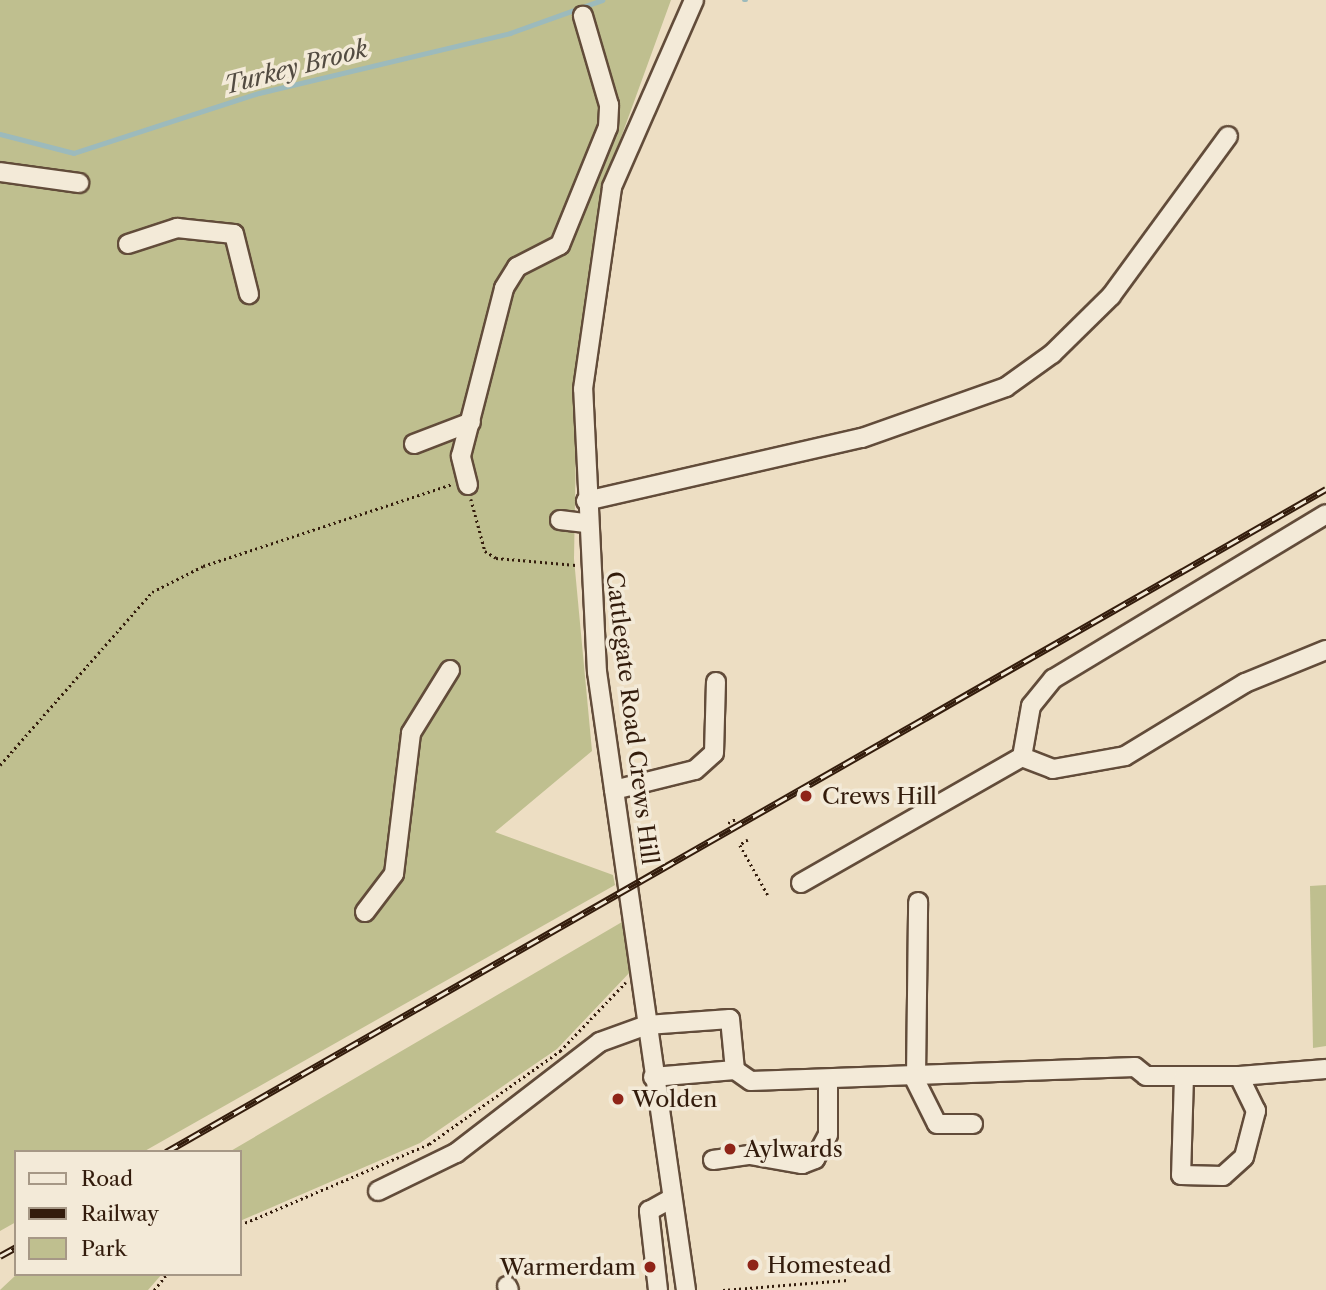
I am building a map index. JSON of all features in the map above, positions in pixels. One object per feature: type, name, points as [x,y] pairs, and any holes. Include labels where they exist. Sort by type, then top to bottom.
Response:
[{"type":"street","name":"Cattlegate Road Crews Hill","points":[[686,1290],[653,1077],[614,790],[589,567],[583,389],[612,187],[694,0]]},
{"type":"street","points":[[468,485],[461,456],[504,288],[517,267],[559,245],[608,127],[609,106],[583,16]]},
{"type":"street","points":[[586,502],[862,438],[1006,387],[1052,354],[1111,296],[1228,136]]},
{"type":"street","points":[[0,172],[79,183]]},
{"type":"street","points":[[128,244],[177,228],[234,234],[249,294]]},
{"type":"street","points":[[414,444],[471,422]]},
{"type":"street","points":[[1022,757],[1031,706],[1053,679],[1326,514]]},
{"type":"street","points":[[560,520],[586,523]]},
{"type":"street","points":[[1022,757],[1053,769],[1125,756],[1245,683],[1326,650]]},
{"type":"street","points":[[365,912],[374,908],[395,870],[411,733],[450,670]]},
{"type":"street","points":[[614,790],[695,769],[714,753],[716,682]]},
{"type":"street","points":[[801,883],[1022,757]]},
{"type":"street","points":[[918,902],[915,1077],[937,1124],[973,1124]]},
{"type":"street","points":[[378,1191],[456,1153],[600,1042],[648,1025],[730,1019],[735,1070]]},
{"type":"street","points":[[653,1077],[735,1070],[751,1082],[1135,1068],[1146,1076],[1239,1076],[1326,1069]]},
{"type":"street","points":[[1184,1076],[1181,1175],[1223,1176],[1244,1157],[1256,1120],[1239,1076]]},
{"type":"street","points":[[713,1160],[750,1155],[802,1164],[815,1159],[828,1135],[828,1080]]},
{"type":"street","points":[[657,1290],[649,1211],[672,1198]]},
{"type":"path","points":[[0,765],[152,593],[203,566],[373,514],[444,485],[468,485],[490,554],[589,567]]},
{"type":"path","points":[[728,823],[736,819]]},
{"type":"path","points":[[748,840],[740,845],[768,895]]},
{"type":"path","points":[[242,1224],[429,1144],[560,1051],[640,968]]},
{"type":"path","points":[[154,1290],[165,1276]]},
{"type":"path","points":[[723,1290],[848,1280]]},
{"type":"green space","points":[[0,0],[671,0],[603,187],[577,388],[574,559],[592,751],[495,832],[613,875],[615,885],[147,1150],[14,1150],[14,1223],[0,1231]]},
{"type":"green space","points":[[1326,885],[1326,1046],[1313,1048],[1310,886]]},
{"type":"green space","points":[[622,922],[631,971],[557,1049],[420,1143],[242,1220],[242,1150],[232,1150]]},
{"type":"green space","points":[[15,1276],[160,1276],[148,1290],[0,1290]]},
{"type":"waterway","name":"Turkey Brook","points":[[0,134],[74,153],[259,93],[510,33],[602,0]]},
{"type":"railway","points":[[169,1150],[1326,489]]},
{"type":"railway","points":[[0,1256],[14,1248]]},
{"type":"place","name":"Crews Hill","points":[[806,796]]},
{"type":"place","name":"Wolden","points":[[618,1099]]},
{"type":"place","name":"Aylwards","points":[[730,1149]]},
{"type":"place","name":"Homestead","points":[[753,1265]]},
{"type":"place","name":"Warmerdam","points":[[650,1267]]}]
